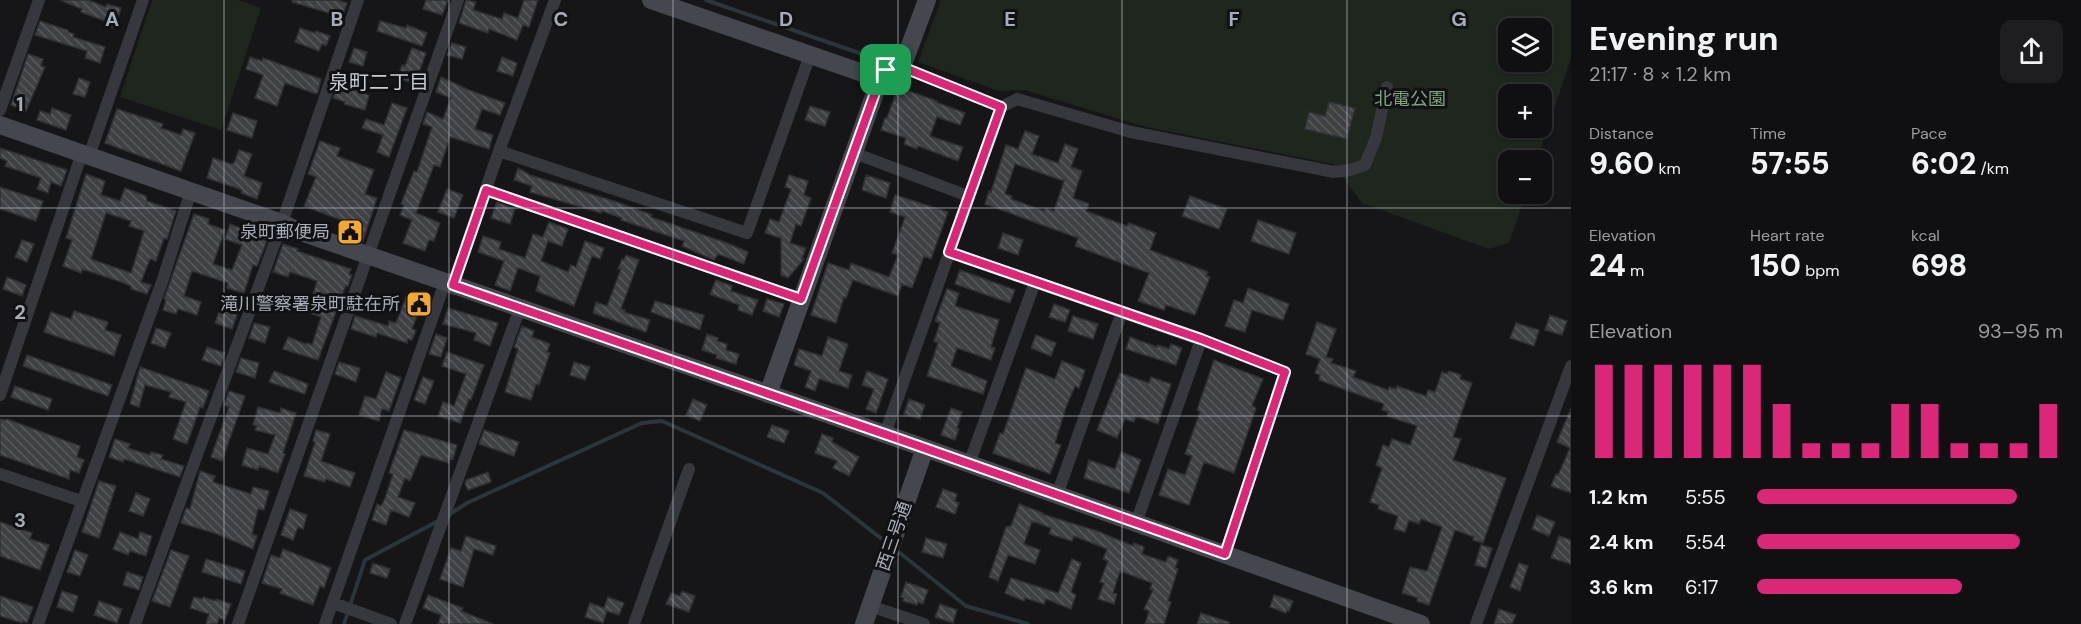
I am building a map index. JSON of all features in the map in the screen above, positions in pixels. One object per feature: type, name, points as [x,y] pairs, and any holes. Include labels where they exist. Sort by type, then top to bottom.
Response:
[{"type":"street","points":[[0,110],[39,0]]},
{"type":"street","points":[[0,395],[143,0]]},
{"type":"street","points":[[135,624],[282,223],[358,0]]},
{"type":"street","points":[[238,624],[458,0]]},
{"type":"street","points":[[325,624],[555,0]]},
{"type":"street","points":[[651,0],[880,79]]},
{"type":"street","points":[[902,67],[927,0]]},
{"type":"street","points":[[499,151],[747,233],[810,55]]},
{"type":"street","points":[[768,394],[880,79],[886,70],[902,67],[1001,107]]},
{"type":"street","points":[[885,434],[1001,107],[1017,99],[1131,132],[1334,172],[1365,165],[1376,138],[1387,87]]},
{"type":"street","points":[[0,125],[1136,522],[1421,624]]},
{"type":"street","points":[[854,153],[968,196]]},
{"type":"street","points":[[486,190],[801,299]]},
{"type":"street","points":[[38,624],[163,279],[191,191]]},
{"type":"street","points":[[949,252],[1201,339],[1285,372],[1225,554]]},
{"type":"street","points":[[969,464],[1035,282]]},
{"type":"street","points":[[405,624],[520,308]]},
{"type":"street","points":[[1057,495],[1122,312]]},
{"type":"street","points":[[1136,522],[1201,339]]},
{"type":"street","points":[[1476,624],[1571,366]]},
{"type":"street","name":"西三号通","points":[[864,624],[925,448]]},
{"type":"street","points":[[634,624],[689,469]]},
{"type":"street","points":[[0,474],[81,501]]},
{"type":"street","points":[[333,603],[391,624]]},
{"type":"street","points":[[870,606],[924,624]]},
{"type":"green space","points":[[152,0],[238,0],[261,8],[221,130],[120,97]]},
{"type":"green space","name":"北電公園","points":[[941,0],[1571,0],[1571,58],[1552,115],[1552,84],[1498,84],[1498,138],[1544,138],[1540,150],[1498,150],[1498,204],[1523,204],[1509,243],[1489,249],[1362,203],[1333,164],[1146,127],[1024,90],[999,91],[918,62]]},
{"type":"building","points":[[60,0],[88,0],[106,7],[107,4],[121,8],[115,28],[104,25],[105,21],[81,12],[82,9]]},
{"type":"building","points":[[292,0],[337,0],[347,3],[342,17],[292,2]]},
{"type":"building","points":[[426,0],[448,0],[442,15],[423,9]]},
{"type":"building","points":[[466,0],[476,2],[473,10],[502,19],[504,13],[518,18],[524,0],[538,0],[529,27],[523,25],[517,40],[489,29],[488,33],[459,23]]},
{"type":"building","points":[[40,21],[68,30],[74,34],[73,37],[105,47],[100,63],[85,58],[87,51],[35,35]]},
{"type":"building","points":[[380,21],[406,28],[407,25],[427,33],[422,46],[377,31]]},
{"type":"building","points":[[300,28],[330,36],[326,46],[322,44],[319,51],[295,42]]},
{"type":"building","points":[[452,43],[466,47],[462,59],[447,55]]},
{"type":"building","points":[[354,48],[367,52],[363,66],[349,62]]},
{"type":"building","points":[[412,48],[426,53],[415,84],[398,78],[402,65],[405,66]]},
{"type":"building","points":[[28,54],[43,59],[41,66],[45,67],[26,111],[11,105]]},
{"type":"building","points":[[250,57],[262,61],[263,58],[321,79],[318,92],[316,94],[285,83],[277,106],[255,98],[263,75],[246,69]]},
{"type":"building","points":[[502,57],[517,63],[513,76],[497,71]]},
{"type":"building","points":[[441,77],[505,103],[500,115],[482,109],[475,129],[493,135],[489,149],[450,137],[440,167],[434,165],[416,213],[440,223],[434,241],[429,240],[425,251],[403,243],[412,220],[400,215],[404,205],[401,204],[414,171],[417,172],[432,127],[423,124],[427,112],[443,119],[451,98],[436,92]]},
{"type":"building","points":[[79,78],[90,82],[85,97],[73,94]]},
{"type":"building","points":[[338,85],[369,95],[365,110],[333,98]]},
{"type":"building","points":[[898,87],[965,113],[960,125],[937,117],[930,136],[963,147],[958,161],[918,146],[917,149],[904,144],[906,138],[881,130]]},
{"type":"building","points":[[1329,102],[1355,108],[1347,139],[1305,129],[1309,112],[1325,116]]},
{"type":"building","points":[[392,103],[407,108],[389,157],[377,152],[383,135],[362,128],[366,119],[384,125]]},
{"type":"building","points":[[810,106],[830,112],[825,126],[805,120]]},
{"type":"building","points":[[52,108],[71,115],[66,130],[37,120],[40,111],[50,114]]},
{"type":"building","points":[[117,109],[163,124],[161,128],[181,135],[183,129],[195,133],[181,171],[105,143]]},
{"type":"building","points":[[233,113],[257,121],[252,138],[227,130]]},
{"type":"building","points":[[1025,131],[1039,136],[1032,154],[1058,163],[1065,144],[1078,149],[1071,167],[1082,171],[1073,198],[1089,204],[1086,211],[1127,226],[1129,223],[1156,233],[1150,250],[1208,272],[1206,276],[1210,277],[1195,315],[1166,305],[1164,310],[1138,301],[1149,273],[1075,246],[1078,238],[985,204],[1006,145],[1018,149]],"holes":[[[1015,164],[1064,181],[1054,211],[1045,208],[1044,211],[1011,199],[1012,196],[1005,194]]]},
{"type":"building","points":[[320,141],[340,148],[337,156],[374,170],[365,194],[377,198],[363,241],[342,233],[346,222],[304,206],[316,177],[308,174]]},
{"type":"building","points":[[0,148],[67,170],[61,186],[51,182],[48,193],[37,189],[41,178],[5,166],[7,161],[0,158]]},
{"type":"building","points":[[239,150],[252,154],[244,176],[262,183],[257,199],[241,193],[242,190],[207,178],[213,158],[231,164],[234,163]]},
{"type":"building","points":[[518,168],[530,175],[620,203],[652,215],[651,217],[727,243],[748,252],[744,264],[718,254],[714,260],[682,246],[684,241],[621,220],[622,218],[530,192],[532,186],[514,180]]},
{"type":"building","points":[[86,174],[105,181],[101,195],[120,201],[125,188],[146,196],[147,201],[176,211],[167,239],[164,238],[156,261],[150,259],[141,282],[151,285],[147,294],[131,289],[131,286],[121,282],[82,269],[81,273],[63,266],[72,240],[66,238]],"holes":[[[106,213],[131,221],[129,226],[144,231],[131,273],[91,259]]]},
{"type":"building","points":[[789,175],[808,181],[804,195],[811,198],[801,226],[796,224],[790,243],[806,248],[802,259],[804,259],[788,278],[781,275],[781,238],[765,233],[770,219],[779,222],[791,189],[785,187]]},
{"type":"building","points":[[866,175],[890,183],[886,198],[862,190]]},
{"type":"building","points":[[0,187],[43,201],[36,221],[0,209]]},
{"type":"building","points":[[447,189],[463,195],[454,218],[438,212]]},
{"type":"building","points":[[895,195],[948,212],[931,259],[924,256],[912,288],[902,284],[898,296],[853,280],[846,298],[844,297],[836,323],[811,315],[828,263],[849,270],[851,263],[889,277],[898,255],[892,253],[905,217],[890,212]]},
{"type":"building","points":[[1190,196],[1227,209],[1219,229],[1182,216]]},
{"type":"building","points":[[497,202],[515,209],[510,224],[491,218]]},
{"type":"building","points":[[194,214],[209,219],[208,224],[225,230],[213,264],[232,270],[242,245],[225,239],[230,224],[245,230],[244,233],[267,241],[257,266],[253,265],[244,293],[227,288],[228,283],[192,271],[184,296],[201,302],[197,315],[178,309],[176,314],[163,310],[166,300],[164,299]]},
{"type":"building","points":[[1258,220],[1296,233],[1289,254],[1251,241]]},
{"type":"building","points":[[549,222],[568,229],[562,246],[548,241],[541,261],[568,272],[571,265],[576,267],[585,241],[604,248],[600,259],[592,256],[574,306],[536,291],[540,276],[518,268],[510,291],[495,285],[504,261],[478,252],[483,236],[501,242],[499,249],[525,258],[533,234],[543,237]]},
{"type":"building","points":[[1003,233],[1023,240],[1018,255],[998,248]]},
{"type":"building","points":[[22,240],[34,244],[27,262],[15,257]]},
{"type":"building","points":[[283,244],[351,269],[349,274],[352,275],[348,286],[346,285],[318,360],[283,349],[288,337],[312,345],[321,317],[296,308],[295,311],[282,307],[286,294],[311,301],[317,281],[290,272],[288,277],[273,272]]},
{"type":"building","points":[[626,255],[639,260],[621,309],[650,320],[646,332],[593,313],[596,302],[607,306],[621,269],[618,269]]},
{"type":"building","points":[[960,270],[1015,290],[1010,303],[955,284]]},
{"type":"building","points":[[7,277],[26,285],[22,296],[3,289]]},
{"type":"building","points":[[716,280],[732,286],[731,291],[758,300],[752,315],[738,310],[739,305],[710,294]]},
{"type":"building","points":[[1248,288],[1289,304],[1283,320],[1252,310],[1245,332],[1225,326],[1234,300],[1243,303]]},
{"type":"building","points":[[947,289],[959,293],[955,306],[999,320],[991,347],[995,348],[991,360],[957,348],[951,366],[987,381],[983,394],[927,376],[938,343],[934,341],[940,323],[935,321]]},
{"type":"building","points":[[406,297],[422,303],[412,329],[416,330],[412,340],[408,339],[407,343],[377,333],[376,337],[351,329],[355,316],[388,326],[389,321],[396,323]]},
{"type":"building","points":[[767,299],[784,304],[779,317],[763,311]]},
{"type":"building","points":[[655,301],[704,315],[700,330],[651,312]]},
{"type":"building","points":[[1054,304],[1070,310],[1065,322],[1049,317]]},
{"type":"building","points":[[448,308],[498,323],[490,346],[474,340],[476,333],[443,324]]},
{"type":"building","points":[[220,309],[237,315],[232,329],[215,323]]},
{"type":"building","points":[[74,311],[108,322],[105,330],[121,335],[114,356],[44,332],[51,312],[71,319]]},
{"type":"building","points":[[1550,315],[1567,321],[1562,335],[1545,330]]},
{"type":"building","points":[[1073,316],[1098,324],[1093,339],[1068,331]]},
{"type":"building","points":[[1317,322],[1336,329],[1326,357],[1333,359],[1331,363],[1356,371],[1353,377],[1388,390],[1389,387],[1396,389],[1397,386],[1426,396],[1428,390],[1435,392],[1442,372],[1447,374],[1449,371],[1461,375],[1460,379],[1472,383],[1453,437],[1461,439],[1453,460],[1506,478],[1483,543],[1455,530],[1429,605],[1417,601],[1418,598],[1402,593],[1410,567],[1427,571],[1442,527],[1421,519],[1419,524],[1409,520],[1405,532],[1394,529],[1398,516],[1378,509],[1379,505],[1370,502],[1382,468],[1376,465],[1383,445],[1389,447],[1392,439],[1410,445],[1417,426],[1387,416],[1388,412],[1382,410],[1384,404],[1319,380],[1320,375],[1315,373],[1320,359],[1306,354]]},
{"type":"building","points":[[254,323],[270,327],[265,343],[249,338]]},
{"type":"building","points":[[1516,323],[1539,330],[1534,346],[1510,338]]},
{"type":"building","points":[[522,326],[534,331],[532,337],[550,344],[547,352],[550,353],[531,400],[505,392],[518,349],[514,347]]},
{"type":"building","points":[[156,328],[171,333],[165,348],[151,343]]},
{"type":"building","points":[[436,334],[447,338],[441,357],[429,354]]},
{"type":"building","points":[[707,334],[727,344],[726,350],[739,354],[736,364],[716,358],[717,355],[702,350]]},
{"type":"building","points":[[1036,335],[1056,343],[1051,356],[1031,348]]},
{"type":"building","points":[[828,337],[848,344],[839,371],[852,375],[848,388],[819,379],[815,391],[805,387],[811,371],[794,365],[799,349],[822,356]]},
{"type":"building","points":[[1130,337],[1157,347],[1158,345],[1169,349],[1171,344],[1182,348],[1176,365],[1126,349]]},
{"type":"building","points":[[207,347],[225,353],[221,366],[202,360]]},
{"type":"building","points":[[447,352],[484,365],[460,423],[438,416],[443,402],[454,406],[466,374],[442,366]]},
{"type":"building","points":[[27,355],[112,385],[108,396],[23,366]]},
{"type":"building","points":[[241,358],[259,363],[255,378],[236,372]]},
{"type":"building","points":[[1214,360],[1263,379],[1252,406],[1256,408],[1234,473],[1204,462],[1189,505],[1159,495],[1168,469],[1185,475],[1192,456],[1185,454],[1200,412],[1197,410]]},
{"type":"building","points":[[1062,361],[1085,370],[1079,388],[1075,386],[1066,407],[1055,443],[1061,445],[1050,474],[993,453],[1000,433],[1003,434],[1026,368],[1055,379]]},
{"type":"building","points":[[339,362],[360,368],[356,382],[335,374]]},
{"type":"building","points":[[574,362],[590,367],[585,380],[570,375]]},
{"type":"building","points":[[140,367],[209,391],[203,408],[200,407],[187,444],[173,439],[186,402],[169,397],[171,392],[145,385],[139,407],[130,404]]},
{"type":"building","points":[[274,371],[308,384],[305,394],[269,382]]},
{"type":"building","points":[[867,371],[888,379],[876,413],[866,409],[874,389],[862,385]]},
{"type":"building","points":[[386,372],[401,378],[389,411],[382,409],[379,421],[359,415],[365,396],[376,399]]},
{"type":"building","points":[[1120,373],[1149,383],[1151,377],[1171,384],[1158,424],[1136,416],[1134,422],[1125,419],[1117,438],[1097,430]]},
{"type":"building","points":[[423,377],[434,381],[425,404],[414,400]]},
{"type":"building","points":[[15,386],[52,399],[48,410],[11,397]]},
{"type":"building","points":[[229,391],[245,396],[222,461],[211,457],[229,407],[224,405]]},
{"type":"building","points":[[693,399],[707,405],[700,421],[686,415]]},
{"type":"building","points":[[909,399],[925,405],[920,419],[904,414]]},
{"type":"building","points":[[258,407],[280,413],[281,408],[296,413],[278,473],[259,466],[258,470],[242,465],[247,448],[268,454],[275,435],[255,430],[257,426],[253,425]]},
{"type":"building","points":[[951,408],[962,412],[955,440],[941,435]]},
{"type":"building","points":[[1571,408],[1571,493],[1551,486],[1570,448],[1557,442]]},
{"type":"building","points":[[0,419],[7,419],[80,446],[77,457],[84,460],[79,473],[70,470],[69,479],[0,455]]},
{"type":"building","points":[[772,425],[789,431],[784,443],[767,437]]},
{"type":"building","points":[[316,430],[330,434],[321,461],[355,473],[350,487],[326,479],[325,482],[304,476],[315,442],[313,441]]},
{"type":"building","points":[[404,430],[457,445],[453,459],[450,458],[449,463],[421,455],[410,481],[405,478],[398,497],[415,503],[409,517],[391,510],[386,525],[372,520],[377,504],[381,506],[385,498],[393,474],[389,473]]},
{"type":"building","points":[[484,430],[519,442],[514,456],[479,444]]},
{"type":"building","points":[[822,434],[833,438],[832,442],[859,457],[849,476],[833,468],[837,461],[815,453]]},
{"type":"building","points":[[115,439],[130,444],[128,448],[150,455],[151,452],[163,455],[161,459],[184,466],[180,477],[124,459],[123,462],[109,457]]},
{"type":"building","points":[[1121,452],[1141,460],[1129,493],[1084,478],[1089,460],[1115,469]]},
{"type":"building","points":[[200,471],[215,476],[213,482],[251,494],[253,487],[269,491],[264,510],[258,509],[252,534],[257,536],[253,549],[217,534],[181,523],[186,508],[190,509]]},
{"type":"building","points":[[488,472],[491,482],[468,490],[466,480]]},
{"type":"building","points":[[99,481],[116,486],[99,538],[82,532]]},
{"type":"building","points":[[943,489],[957,494],[955,501],[959,503],[955,514],[936,507]]},
{"type":"building","points":[[136,493],[150,499],[143,516],[129,511]]},
{"type":"building","points":[[1019,504],[1133,546],[1134,543],[1144,547],[1142,554],[1166,562],[1168,556],[1178,560],[1175,568],[1178,569],[1168,601],[1171,602],[1164,624],[1145,624],[1149,611],[1144,609],[1153,590],[1150,589],[1152,583],[1120,571],[1113,593],[1117,594],[1114,604],[1098,599],[1104,583],[1100,582],[1108,561],[1103,559],[1107,549],[1074,536],[1072,541],[1049,534],[1051,528],[1032,521],[1024,544],[1040,550],[1035,564],[1008,555],[998,581],[989,577],[1006,527],[1011,526]]},
{"type":"building","points":[[290,509],[307,515],[303,529],[298,527],[293,540],[281,535]]},
{"type":"building","points":[[1537,515],[1555,522],[1549,536],[1532,529]]},
{"type":"building","points":[[0,522],[32,533],[30,539],[49,545],[40,570],[0,556]]},
{"type":"building","points":[[120,532],[138,539],[140,532],[152,536],[146,556],[130,551],[128,555],[113,549]]},
{"type":"building","points":[[466,536],[496,546],[493,555],[474,549],[463,587],[440,579],[451,548],[461,551]]},
{"type":"building","points":[[1559,536],[1571,540],[1571,564],[1551,558]]},
{"type":"building","points":[[926,538],[947,544],[943,558],[922,552]]},
{"type":"building","points":[[1481,545],[1492,548],[1486,568],[1475,565]]},
{"type":"building","points":[[283,549],[331,568],[324,588],[320,586],[313,605],[280,593],[282,589],[262,583],[271,555],[280,558]]},
{"type":"building","points":[[75,550],[88,555],[80,576],[67,572]]},
{"type":"building","points":[[171,550],[189,556],[170,607],[152,601]]},
{"type":"building","points":[[206,559],[245,571],[241,584],[202,572]]},
{"type":"building","points":[[1072,559],[1081,563],[1071,592],[1076,595],[1071,609],[1046,599],[1044,604],[1025,598],[1024,601],[1005,593],[1011,578],[1058,593]]},
{"type":"building","points":[[373,563],[390,569],[387,578],[370,573]]},
{"type":"building","points":[[1519,563],[1528,566],[1520,591],[1510,587]]},
{"type":"building","points":[[127,572],[143,577],[139,590],[123,585]]},
{"type":"building","points":[[906,582],[928,590],[923,604],[918,602],[917,605],[903,601],[904,598],[901,597]]},
{"type":"building","points":[[62,591],[78,596],[73,612],[57,607]]},
{"type":"building","points":[[682,591],[695,596],[689,612],[666,604],[671,593],[680,596]]},
{"type":"building","points":[[428,595],[463,608],[461,611],[493,624],[438,624],[441,615],[423,608]]},
{"type":"building","points":[[1274,595],[1293,601],[1289,611],[1287,610],[1286,613],[1270,607]]},
{"type":"building","points":[[0,596],[33,607],[27,623],[0,616]]},
{"type":"building","points":[[194,597],[216,601],[216,599],[231,604],[225,620],[219,618],[217,624],[206,624],[209,614],[190,608]]},
{"type":"building","points":[[608,597],[624,603],[619,615],[607,611],[603,623],[585,617],[590,603],[604,608]]},
{"type":"building","points":[[99,601],[122,609],[117,623],[94,615]]},
{"type":"building","points":[[940,604],[957,610],[953,623],[935,617]]},
{"type":"building","points":[[1499,609],[1516,615],[1512,624],[1494,624]]},
{"type":"building","points":[[1201,613],[1229,622],[1229,624],[1197,624]]},
{"type":"waterway","points":[[706,0],[868,56]]},
{"type":"waterway","points":[[450,514],[467,503],[642,423],[662,421],[823,493],[887,543]]},
{"type":"waterway","points":[[344,624],[365,560],[438,521]]},
{"type":"waterway","points":[[895,549],[966,606],[1028,624]]},
{"type":"place","name":"泉町郵便局","points":[[350,232]]},
{"type":"place","name":"滝川警察署泉町駐在所","points":[[419,304]]},
{"type":"district","name":"泉町二丁目","points":[[379,82]]},
{"type":"route","points":[[902,67],[1001,107],[949,252],[1201,339],[1285,372],[1225,554],[453,285],[486,190],[801,299],[880,79],[886,70],[902,67]]}]
